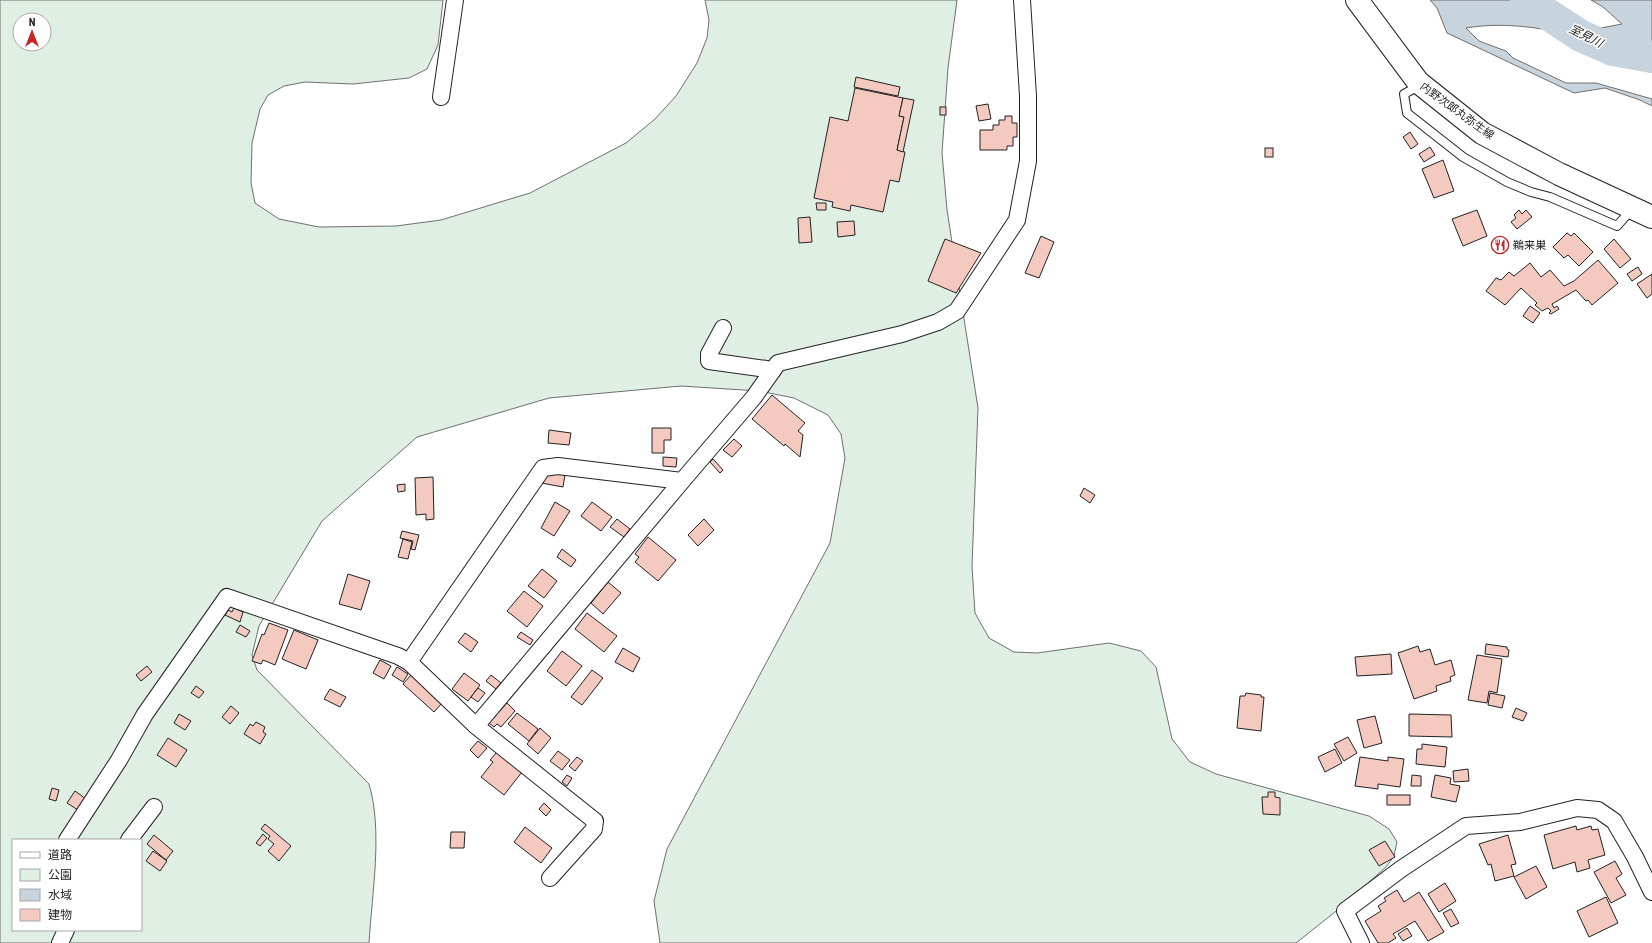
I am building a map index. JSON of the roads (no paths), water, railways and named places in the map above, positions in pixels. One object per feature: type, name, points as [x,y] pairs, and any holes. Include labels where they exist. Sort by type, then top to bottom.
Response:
[{"type":"main road","name":"内野次郎丸弥生線","points":[[1357,0],[1418,82],[1482,133],[1560,174],[1642,213]]},
{"type":"street","points":[[441,97],[455,0]]},
{"type":"street","points":[[476,726],[754,397],[778,363],[902,334],[938,322],[957,311],[1018,220],[1028,161],[1028,96],[1022,0]]},
{"type":"street","points":[[723,328],[709,354],[709,361],[773,370]]},
{"type":"street","points":[[409,662],[543,468],[558,466],[682,481]]},
{"type":"street","points":[[68,839],[119,760],[145,714],[227,597],[398,656],[409,662],[476,726],[595,821],[594,830],[550,878]]},
{"type":"street","points":[[131,839],[154,807]]},
{"type":"street","points":[[1361,943],[1345,911],[1401,869],[1466,826],[1520,822],[1577,808],[1598,810],[1614,821],[1635,857],[1652,892]]},
{"type":"street","points":[[60,943],[66,931]]},
{"type":"lane","points":[[1418,82],[1415,88],[1404,94],[1407,113],[1470,160],[1508,182],[1531,192],[1550,197],[1617,226],[1642,213]]},
{"type":"water","points":[[1430,0],[1512,0],[1571,20],[1581,27],[1601,28],[1622,24],[1603,7],[1591,0],[1652,0],[1652,48],[1628,46],[1527,27],[1496,25],[1466,28],[1479,41],[1506,51],[1513,58],[1566,83],[1596,83],[1652,99],[1652,106],[1640,100],[1605,88],[1574,93],[1447,33],[1437,8]]},
{"type":"waterway","name":"室見川","points":[[1526,0],[1581,36],[1613,50],[1652,57]]},
{"type":"place","name":"鵜来巣","points":[[1500,245]]}]
